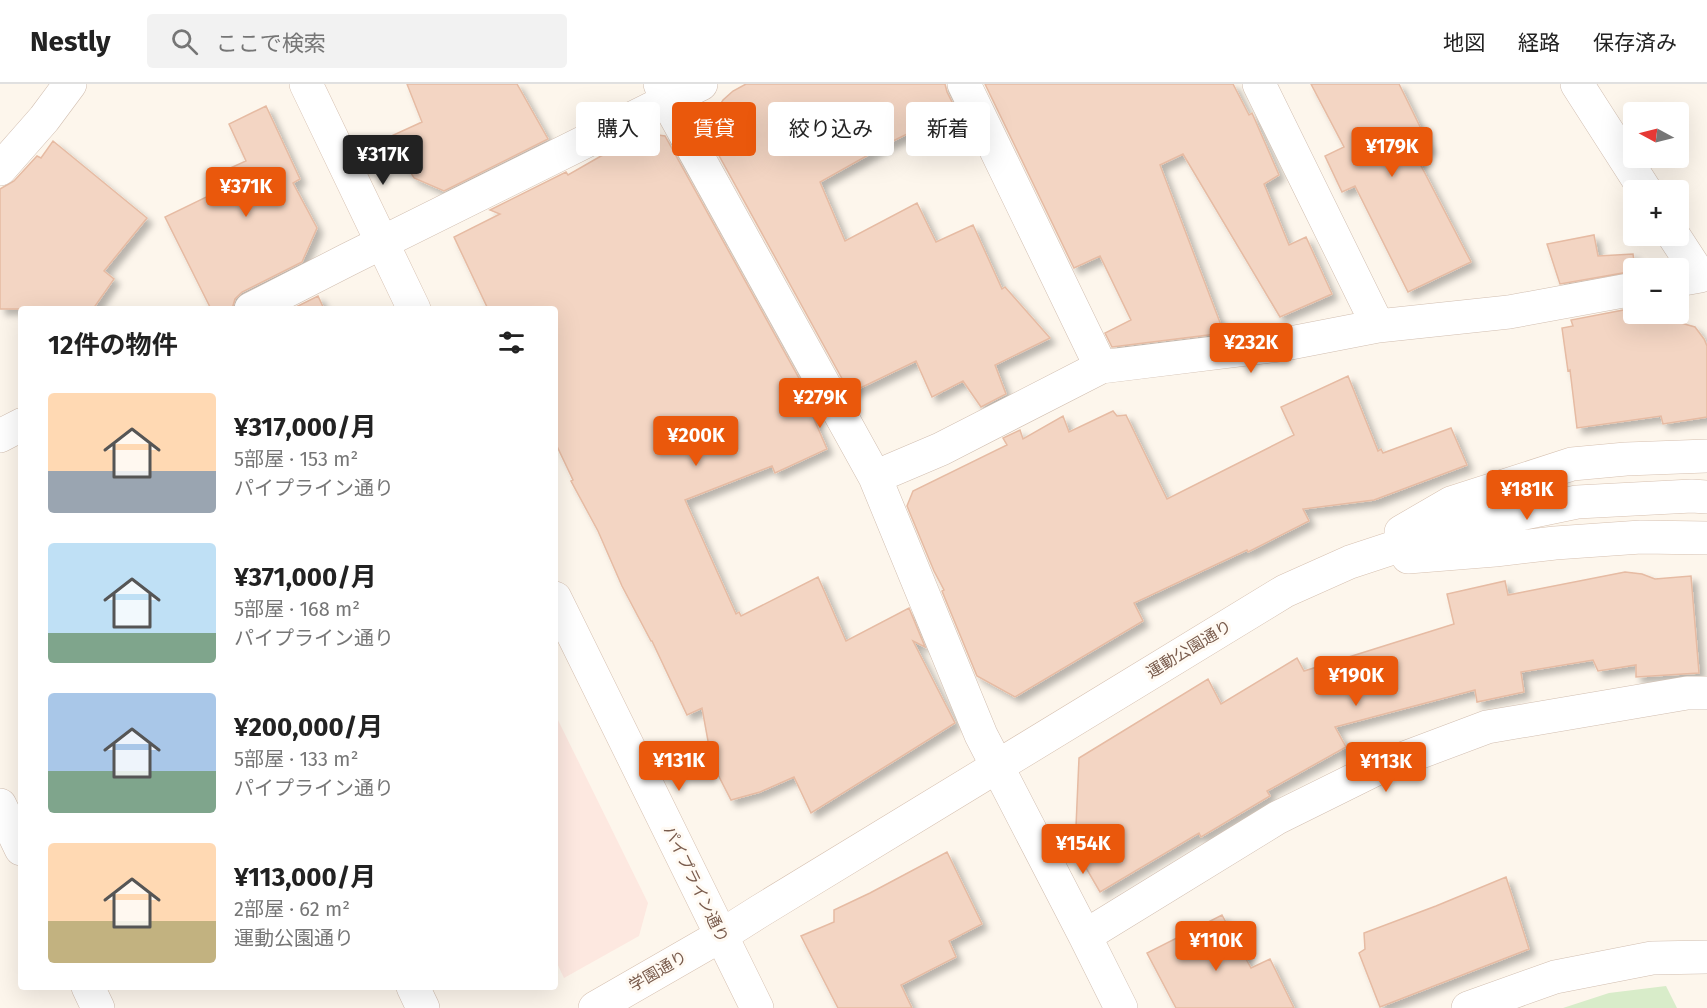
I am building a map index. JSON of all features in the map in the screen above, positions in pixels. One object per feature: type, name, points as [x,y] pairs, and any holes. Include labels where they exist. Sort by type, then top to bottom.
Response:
[{"type":"street","points":[[0,169],[44,119],[70,84]]},
{"type":"street","points":[[306,84],[413,306]]},
{"type":"street","points":[[257,306],[382,243],[663,92],[700,84]]},
{"type":"street","points":[[964,84],[1101,367]]},
{"type":"street","points":[[1258,84],[1378,326]]},
{"type":"street","points":[[1577,84],[1639,180]]},
{"type":"street","points":[[663,92],[875,477],[981,735],[1121,1008]]},
{"type":"street","points":[[1689,259],[1700,276],[1689,278]]},
{"type":"street","points":[[875,477],[941,449],[1101,367],[1280,345],[1378,326],[1509,312],[1623,291]]},
{"type":"street","points":[[0,436],[18,427]]},
{"type":"street","points":[[1350,562],[1451,503],[1572,464],[1707,456]]},
{"type":"street","name":"運動公園通り","points":[[722,935],[1285,591],[1350,562],[1432,535],[1577,502],[1707,497]]},
{"type":"street","points":[[1350,562],[1641,537],[1707,538]]},
{"type":"street","name":"パイプライン通り","points":[[558,604],[757,1008]]},
{"type":"street","points":[[1085,936],[1277,818],[1378,768],[1487,727],[1687,693],[1707,693]]},
{"type":"street","points":[[0,805],[18,843]]},
{"type":"street","name":"学園通り","points":[[596,1008],[722,935]]},
{"type":"street","points":[[1468,1008],[1555,977],[1652,958],[1707,957]]},
{"type":"street","points":[[89,990],[98,1008]]},
{"type":"street","points":[[414,990],[423,1008]]},
{"type":"shaded area","points":[[558,720],[648,903],[639,936],[564,978],[558,965]]},
{"type":"green space","points":[[1666,986],[1677,1008],[1563,1008],[1609,993]]},
{"type":"building","points":[[407,84],[517,84],[548,139],[444,191],[414,178],[389,137],[422,122]]},
{"type":"building","points":[[746,84],[945,84],[952,102],[906,102],[906,135],[894,141],[894,102],[768,102],[768,156],[866,156],[820,182],[845,241],[917,203],[936,242],[973,225],[1002,289],[1005,287],[1050,338],[995,365],[1006,394],[981,407],[963,381],[932,397],[916,361],[850,393],[719,156],[756,156],[756,102],[722,102],[733,91]]},
{"type":"building","points":[[985,84],[1233,84],[1249,115],[1252,113],[1279,175],[1264,184],[1289,245],[1306,237],[1332,294],[1280,317],[1183,154],[1160,165],[1224,333],[1112,347],[1105,333],[1131,320],[1100,256],[1074,268]]},
{"type":"building","points":[[1311,84],[1399,84],[1431,149],[1416,156],[1471,262],[1408,292],[1355,186],[1342,192],[1325,156],[1344,147]]},
{"type":"building","points":[[266,106],[300,179],[293,183],[317,228],[302,262],[242,292],[235,299],[233,306],[210,306],[165,217],[221,190],[215,175],[246,161],[229,124]]},
{"type":"building","points":[[660,135],[665,136],[672,149],[672,156],[676,156],[816,409],[811,412],[827,449],[775,473],[772,466],[685,500],[736,614],[739,612],[741,616],[818,577],[846,641],[909,608],[925,647],[913,641],[955,723],[811,813],[794,777],[760,792],[731,800],[712,763],[702,708],[687,715],[652,641],[622,586],[598,531],[571,481],[573,480],[558,448],[558,306],[487,306],[454,237],[500,214],[490,210],[566,172],[568,175],[601,156],[660,156]]},
{"type":"building","points":[[53,141],[147,218],[104,271],[114,279],[95,306],[18,306],[18,309],[0,309],[0,189],[14,181],[37,156],[41,158]]},
{"type":"building","points":[[1594,235],[1598,256],[1633,254],[1634,258],[1623,258],[1623,273],[1560,284],[1547,244]]},
{"type":"building","points":[[318,296],[323,306],[298,306]]},
{"type":"building","points":[[1623,310],[1623,324],[1684,324],[1695,327],[1707,346],[1707,417],[1663,424],[1661,416],[1577,428],[1562,328],[1573,326],[1571,320]]},
{"type":"building","points":[[1348,376],[1378,451],[1381,449],[1383,453],[1451,428],[1467,465],[1374,500],[1303,509],[1309,521],[1248,552],[1247,550],[1134,603],[1143,621],[1015,697],[977,676],[942,591],[944,590],[907,506],[913,491],[1007,445],[1003,438],[1020,430],[1023,439],[1063,416],[1069,432],[1113,411],[1117,416],[1126,415],[1167,499],[1294,435],[1281,407]]},
{"type":"building","points":[[1625,572],[1642,574],[1655,579],[1691,576],[1699,673],[1636,677],[1636,665],[1598,671],[1593,660],[1521,672],[1524,692],[1477,702],[1475,690],[1335,727],[1346,747],[1267,791],[1270,796],[1201,837],[1199,833],[1100,892],[1075,849],[1079,758],[1208,679],[1221,704],[1297,658],[1304,671],[1454,624],[1447,594],[1505,581],[1508,595]]},
{"type":"building","points":[[947,852],[982,924],[949,941],[956,957],[901,985],[912,1008],[838,1008],[801,936],[834,922],[834,910]]},
{"type":"building","points":[[1506,877],[1529,949],[1380,1007],[1359,953],[1365,949],[1364,933]]},
{"type":"building","points":[[1222,915],[1251,968],[1270,959],[1294,1008],[1176,1008],[1147,953]]}]
